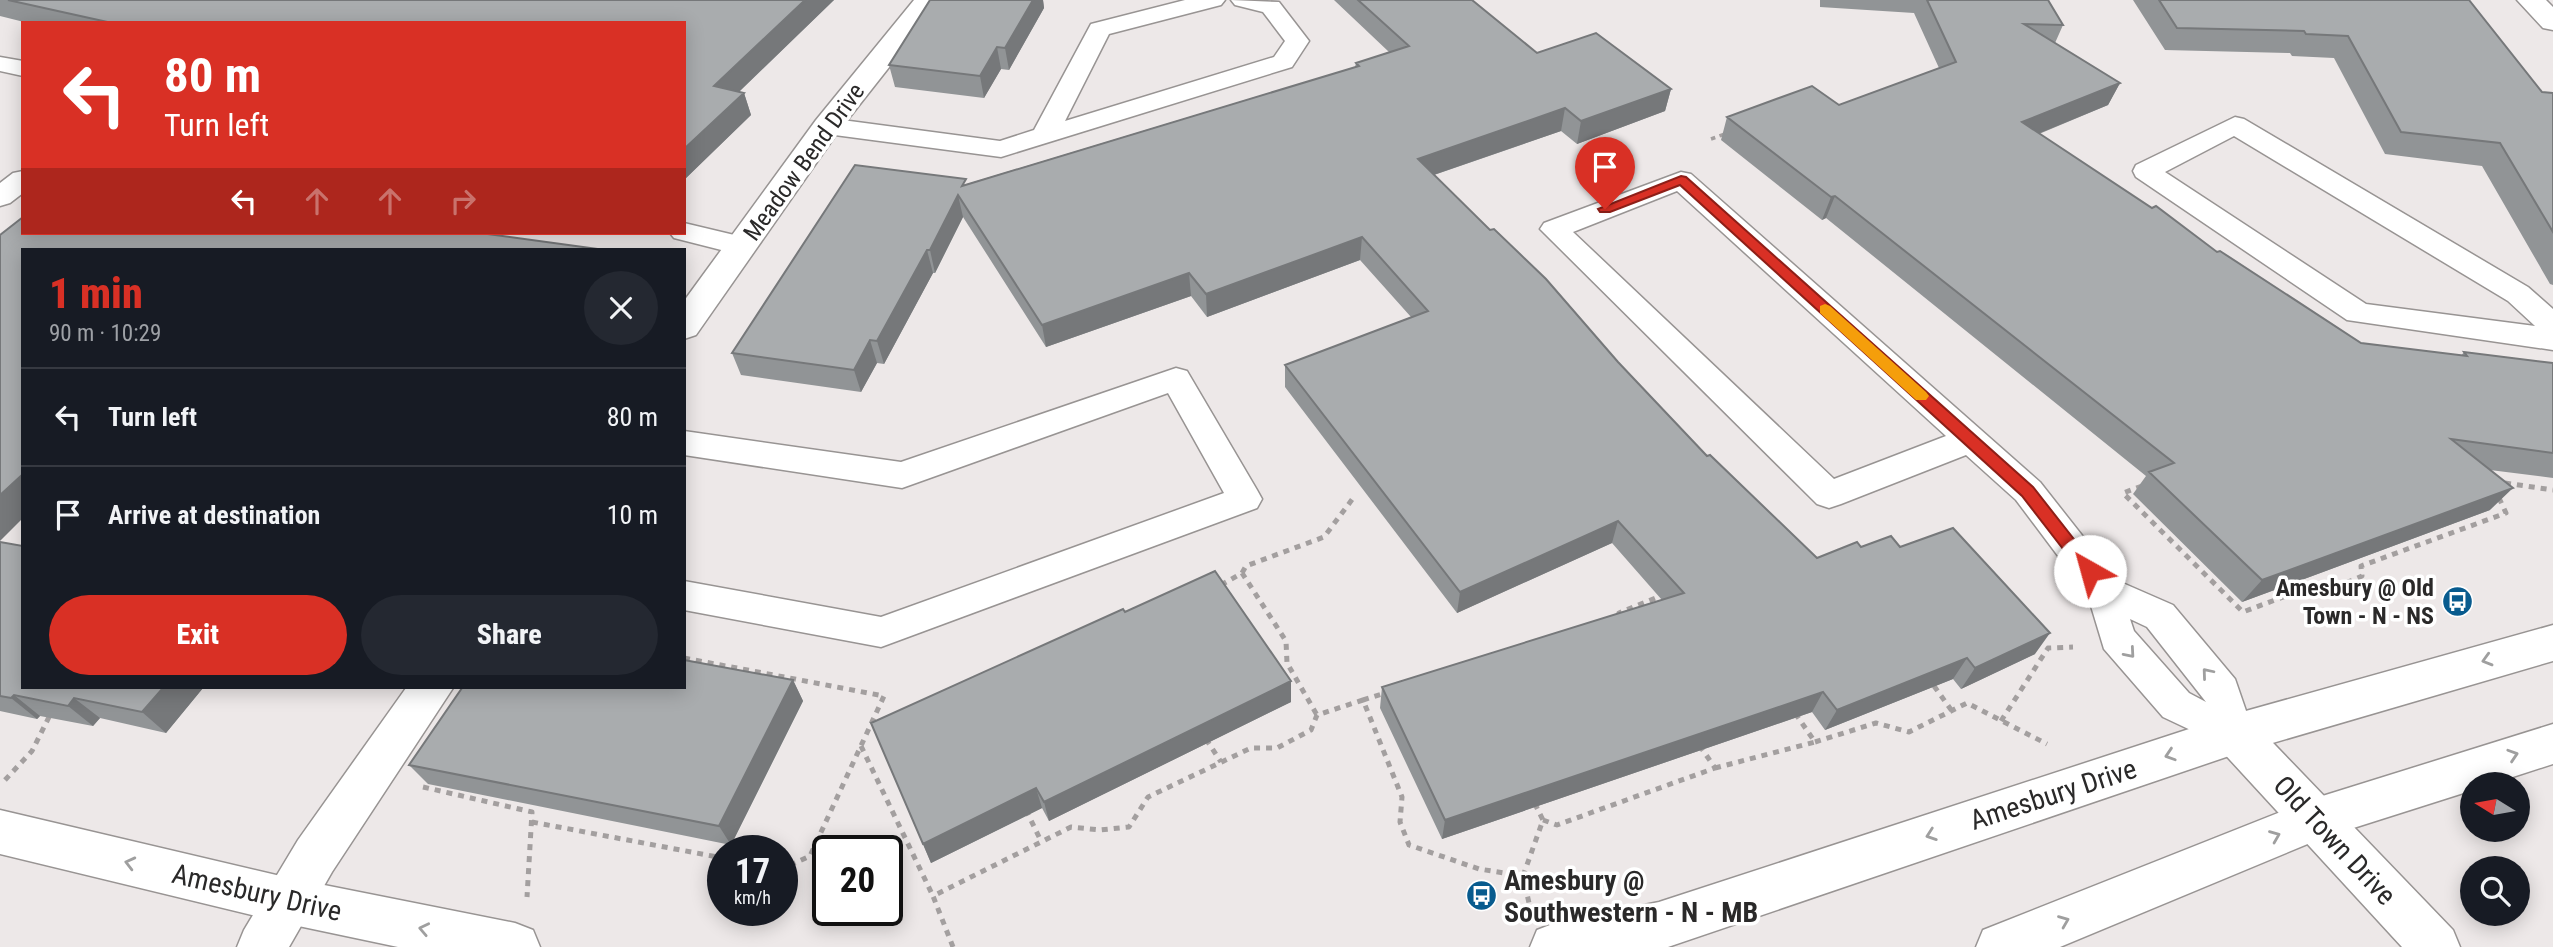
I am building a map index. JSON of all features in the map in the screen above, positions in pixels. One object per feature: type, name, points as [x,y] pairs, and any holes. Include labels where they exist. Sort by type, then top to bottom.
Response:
[{"type":"street","name":"Meadow Bend Drive","points":[[686,324],[827,127],[928,0]]},
{"type":"street","points":[[2531,0],[2553,22]]},
{"type":"street","name":"Amesbury Drive","points":[[1543,929],[1659,926],[2235,734],[2553,643]]},
{"type":"street","points":[[262,947],[315,856],[430,689]]},
{"type":"street","name":"Old Town Drive","points":[[2235,734],[2435,947]]},
{"type":"street","points":[[2001,947],[2316,819],[2553,744]]},
{"type":"street","name":"Amesbury Drive","points":[[0,832],[289,901],[515,947]]},
{"type":"lane","points":[[1045,135],[1099,29],[1213,0]]},
{"type":"lane","points":[[827,127],[1001,149],[1283,62],[1297,41],[1271,7],[1243,0]]},
{"type":"lane","points":[[2553,326],[2518,294],[2235,125],[2146,171],[2358,313],[2553,339]]},
{"type":"lane","points":[[1970,440],[1829,495],[1554,229],[1681,180],[2028,491],[2105,591],[2118,638],[2176,705],[2235,734]]},
{"type":"lane","points":[[0,197],[21,181]]},
{"type":"lane","points":[[686,232],[741,246]]},
{"type":"lane","points":[[686,443],[902,475],[1177,379],[1245,499],[881,632],[686,595]]},
{"type":"path","points":[[1711,139],[1736,130]]},
{"type":"path","points":[[2504,483],[2553,490]]},
{"type":"path","points":[[2149,484],[2123,493],[2243,612],[2323,582],[2337,587],[2362,576],[2361,566],[2506,513],[2496,492]]},
{"type":"path","points":[[1210,586],[1220,585],[1242,573],[1246,566],[1324,537],[1354,496]]},
{"type":"path","points":[[1242,573],[1286,641],[1287,663],[1317,715]]},
{"type":"path","points":[[1625,625],[1619,614],[1665,594]]},
{"type":"path","points":[[2001,721],[2048,649],[2083,646]]},
{"type":"path","points":[[686,659],[884,696],[810,856],[798,862]]},
{"type":"path","points":[[1934,687],[1952,711]]},
{"type":"path","points":[[1317,715],[1389,692]]},
{"type":"path","points":[[1363,701],[1402,797],[1398,807],[1400,827],[1409,845],[1479,869],[1523,876]]},
{"type":"path","points":[[1533,799],[1543,820],[1557,825],[1715,768],[1815,743],[1876,723],[1909,732],[1967,703],[2054,747]]},
{"type":"path","points":[[1792,709],[1815,743]]},
{"type":"path","points":[[0,786],[32,751],[46,719],[53,711]]},
{"type":"path","points":[[933,896],[1071,827],[1100,830],[1129,827],[1148,797],[1251,748],[1277,748],[1311,730],[1317,715]]},
{"type":"path","points":[[1198,726],[1221,762]]},
{"type":"path","points":[[1692,734],[1715,768]]},
{"type":"path","points":[[861,746],[933,896],[953,947]]},
{"type":"path","points":[[411,784],[532,812],[527,898]]},
{"type":"path","points":[[1023,804],[1041,841]]},
{"type":"path","points":[[1543,820],[1523,876],[1543,929]]},
{"type":"path","points":[[532,822],[707,855]]},
{"type":"building","points":[[8,0],[805,0],[714,86],[744,93],[686,147],[686,21],[103,21]]},
{"type":"building","points":[[930,0],[1033,0],[1005,48],[997,47],[980,76],[889,65]]},
{"type":"building","points":[[1358,0],[1472,0],[1537,53],[1596,33],[1671,89],[1581,121],[1565,108],[1418,159],[1490,230],[1494,229],[1546,279],[1618,362],[1707,456],[1710,455],[1817,558],[1857,542],[1861,547],[1891,536],[1900,547],[1953,528],[2050,633],[1975,668],[1967,658],[1837,710],[1823,692],[1445,820],[1382,687],[1684,593],[1618,521],[1460,592],[1285,365],[1428,311],[1362,237],[1206,294],[1189,273],[1042,325],[958,195],[930,250],[927,250],[877,341],[870,340],[854,370],[732,353],[855,165],[966,179],[962,186],[1359,66],[1356,63],[1409,46]]},
{"type":"building","points":[[1927,0],[2048,0],[2063,25],[2024,24],[2120,83],[2022,122],[2152,208],[2156,206],[2217,252],[2220,251],[2361,343],[2553,363],[2553,453],[2451,439],[2513,488],[2262,580],[2149,472],[2174,463],[1835,196],[1831,197],[1727,117],[1812,86],[1839,105],[1956,62]]},
{"type":"building","points":[[2159,0],[2469,0],[2542,92],[2553,93],[2553,232],[2500,143],[2401,132],[2348,36],[2306,34],[2304,31],[2177,28]]},
{"type":"building","points":[[21,219],[21,235],[495,235],[590,248],[21,248],[21,476],[0,495],[0,235]]},
{"type":"building","points":[[0,542],[21,546],[21,689],[162,689],[142,712],[74,698],[68,706],[14,695],[11,698],[0,696]]},
{"type":"building","points":[[1215,571],[1291,681],[1044,802],[1036,788],[923,844],[871,723],[1123,609],[1125,612]]},
{"type":"building","points":[[686,660],[793,680],[719,826],[409,765],[461,689],[686,689]]},
{"type":"slow traffic","points":[[1825,309],[1921,396]]},
{"type":"place","name":"Amesbury @ Old Town - N - NS","points":[[2457,602]]},
{"type":"place","name":"Amesbury @ Southwestern - N - MB","points":[[1481,896]]},
{"type":"route","points":[[1605,209],[1681,180],[2028,491],[2090,571]]}]
